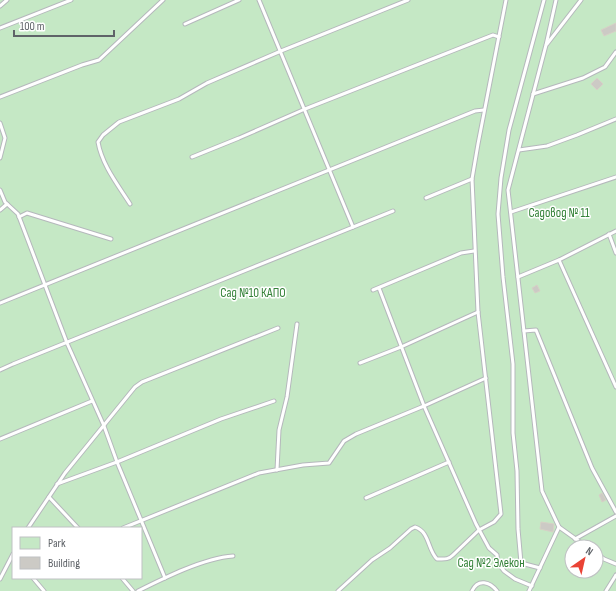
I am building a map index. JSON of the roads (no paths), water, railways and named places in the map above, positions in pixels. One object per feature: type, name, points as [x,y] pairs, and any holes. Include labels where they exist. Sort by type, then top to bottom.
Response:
[{"type":"lane","points":[[0,6],[7,0]]},
{"type":"lane","points":[[0,28],[71,0]]},
{"type":"lane","points":[[0,97],[82,65],[99,60],[163,0]]},
{"type":"lane","points":[[185,24],[239,0]]},
{"type":"lane","points":[[259,0],[353,226]]},
{"type":"lane","points":[[130,204],[113,177],[100,151],[98,142],[103,135],[119,122],[169,104],[207,83],[280,51],[408,0]]},
{"type":"lane","points":[[338,591],[372,560],[390,548],[410,529],[415,527],[424,532],[429,542],[432,554],[436,559],[444,560],[449,559],[479,530],[494,522],[501,514],[478,312],[474,251],[472,179],[506,0]]},
{"type":"lane","points":[[540,568],[521,563],[518,529],[517,471],[513,433],[513,364],[503,277],[498,214],[501,178],[509,130],[544,0]]},
{"type":"lane","points":[[556,0],[546,45],[508,190],[542,491],[559,527],[576,539],[616,516]]},
{"type":"lane","points":[[546,45],[581,0]]},
{"type":"lane","points":[[192,157],[305,109],[493,35],[499,37]]},
{"type":"lane","points":[[533,94],[583,78],[605,66],[616,52]]},
{"type":"lane","points":[[0,303],[475,111],[484,110]]},
{"type":"lane","points":[[519,150],[547,146],[616,119]]},
{"type":"lane","points":[[0,123],[5,138],[0,158]]},
{"type":"lane","points":[[511,212],[616,176]]},
{"type":"lane","points":[[426,198],[472,179]]},
{"type":"lane","points":[[0,190],[6,204],[19,217],[67,343],[104,426],[117,462],[165,578]]},
{"type":"lane","points":[[0,210],[6,204]]},
{"type":"lane","points":[[0,370],[393,211]]},
{"type":"lane","points":[[19,217],[27,213],[111,239]]},
{"type":"lane","points":[[518,277],[559,260],[616,231]]},
{"type":"lane","points":[[609,234],[616,253]]},
{"type":"lane","points":[[373,290],[461,253],[474,251]]},
{"type":"lane","points":[[559,260],[616,387]]},
{"type":"lane","points":[[379,288],[424,406],[479,530],[489,548],[497,555],[498,563],[504,571],[515,579],[532,586]]},
{"type":"lane","points":[[360,363],[402,347],[478,312]]},
{"type":"lane","points":[[277,470],[279,430],[287,397],[297,324]]},
{"type":"lane","points":[[29,527],[64,473],[135,387],[142,382],[278,328]]},
{"type":"lane","points":[[524,331],[536,330],[592,468],[616,512]]},
{"type":"lane","points":[[125,527],[259,473],[329,462],[344,441],[356,434],[486,378]]},
{"type":"lane","points":[[0,439],[92,401]]},
{"type":"lane","points":[[57,484],[117,462],[221,419],[274,401]]},
{"type":"lane","points":[[366,498],[449,462]]},
{"type":"lane","points":[[49,497],[77,527]]},
{"type":"lane","points":[[529,591],[559,527]]},
{"type":"lane","points":[[138,591],[165,578],[219,557],[233,556]]},
{"type":"lane","points":[[604,558],[616,564]]},
{"type":"lane","points":[[0,579],[12,560]]},
{"type":"lane","points":[[606,591],[616,575]]},
{"type":"lane","points":[[34,579],[44,591]]},
{"type":"lane","points":[[123,579],[133,591]]},
{"type":"lane","points":[[472,591],[477,585],[484,582],[492,584],[497,591]]},
{"type":"park label","name":"Садовод № 11","points":[[559,213]]},
{"type":"park label","name":"Сад №10 КАПО","points":[[253,293]]},
{"type":"park label","name":"Сад №2 Элекон","points":[[491,563]]}]
